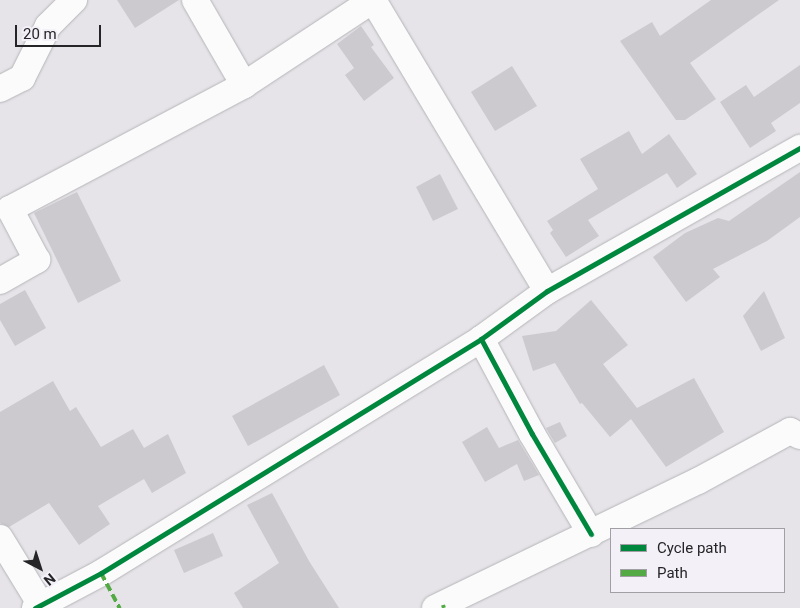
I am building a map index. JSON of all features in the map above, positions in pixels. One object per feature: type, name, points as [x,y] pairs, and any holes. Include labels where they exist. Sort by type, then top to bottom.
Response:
[{"type":"street","points":[[0,88],[22,78],[48,26],[74,0]]},
{"type":"street","points":[[195,0],[244,85]]},
{"type":"street","points":[[0,281],[37,260],[10,208],[244,85],[373,0],[547,291]]},
{"type":"street","points":[[0,538],[38,606],[101,573],[481,339],[547,291],[800,148]]},
{"type":"street","points":[[481,339],[532,434],[591,534]]},
{"type":"street","points":[[435,608],[698,481],[790,431],[800,436]]},
{"type":"building","points":[[117,0],[179,0],[135,28]]},
{"type":"building","points":[[711,0],[779,0],[690,63],[716,99],[685,120],[676,120],[620,41],[652,22],[660,36]]},
{"type":"building","points":[[361,26],[374,45],[371,47],[394,78],[364,101],[345,75],[354,68],[337,44]]},
{"type":"building","points":[[800,65],[800,103],[771,123],[776,131],[750,148],[720,102],[746,85],[754,97]]},
{"type":"building","points":[[512,66],[537,106],[495,131],[471,92]]},
{"type":"building","points":[[629,131],[642,154],[669,134],[697,174],[677,188],[667,173],[588,220],[599,236],[566,257],[550,233],[553,230],[547,221],[598,189],[580,159]]},
{"type":"building","points":[[800,172],[800,217],[767,241],[713,269],[720,277],[686,302],[653,257],[685,233],[718,218],[729,221]]},
{"type":"building","points":[[440,174],[458,209],[433,221],[416,187]]},
{"type":"building","points":[[77,192],[121,281],[78,303],[34,213]]},
{"type":"building","points":[[25,290],[46,328],[15,346],[0,320],[0,304]]},
{"type":"building","points":[[764,291],[785,338],[761,351],[743,316]]},
{"type":"building","points":[[591,300],[628,345],[603,364],[637,408],[694,378],[724,432],[666,467],[631,419],[610,437],[582,403],[580,404],[555,363],[533,371],[522,336],[556,331]]},
{"type":"building","points":[[324,365],[340,395],[248,446],[232,416]]},
{"type":"building","points":[[53,381],[70,411],[76,407],[101,447],[133,429],[144,448],[168,434],[186,473],[152,493],[144,479],[98,506],[110,524],[79,545],[49,503],[9,527],[0,523],[0,412]]},
{"type":"building","points":[[560,422],[567,436],[555,443],[546,428]]},
{"type":"building","points":[[487,427],[499,448],[518,440],[539,475],[524,481],[517,464],[485,482],[462,442]]},
{"type":"building","points":[[272,493],[309,561],[339,608],[243,608],[234,593],[279,563],[247,505]]},
{"type":"building","points":[[213,533],[223,556],[184,573],[174,550]]},
{"type":"marked path","points":[[101,573],[120,608]]},
{"type":"cycle path","points":[[591,534],[532,434],[481,339],[547,291],[800,148]]},
{"type":"cycle path","points":[[35,608],[101,573],[481,339]]}]
